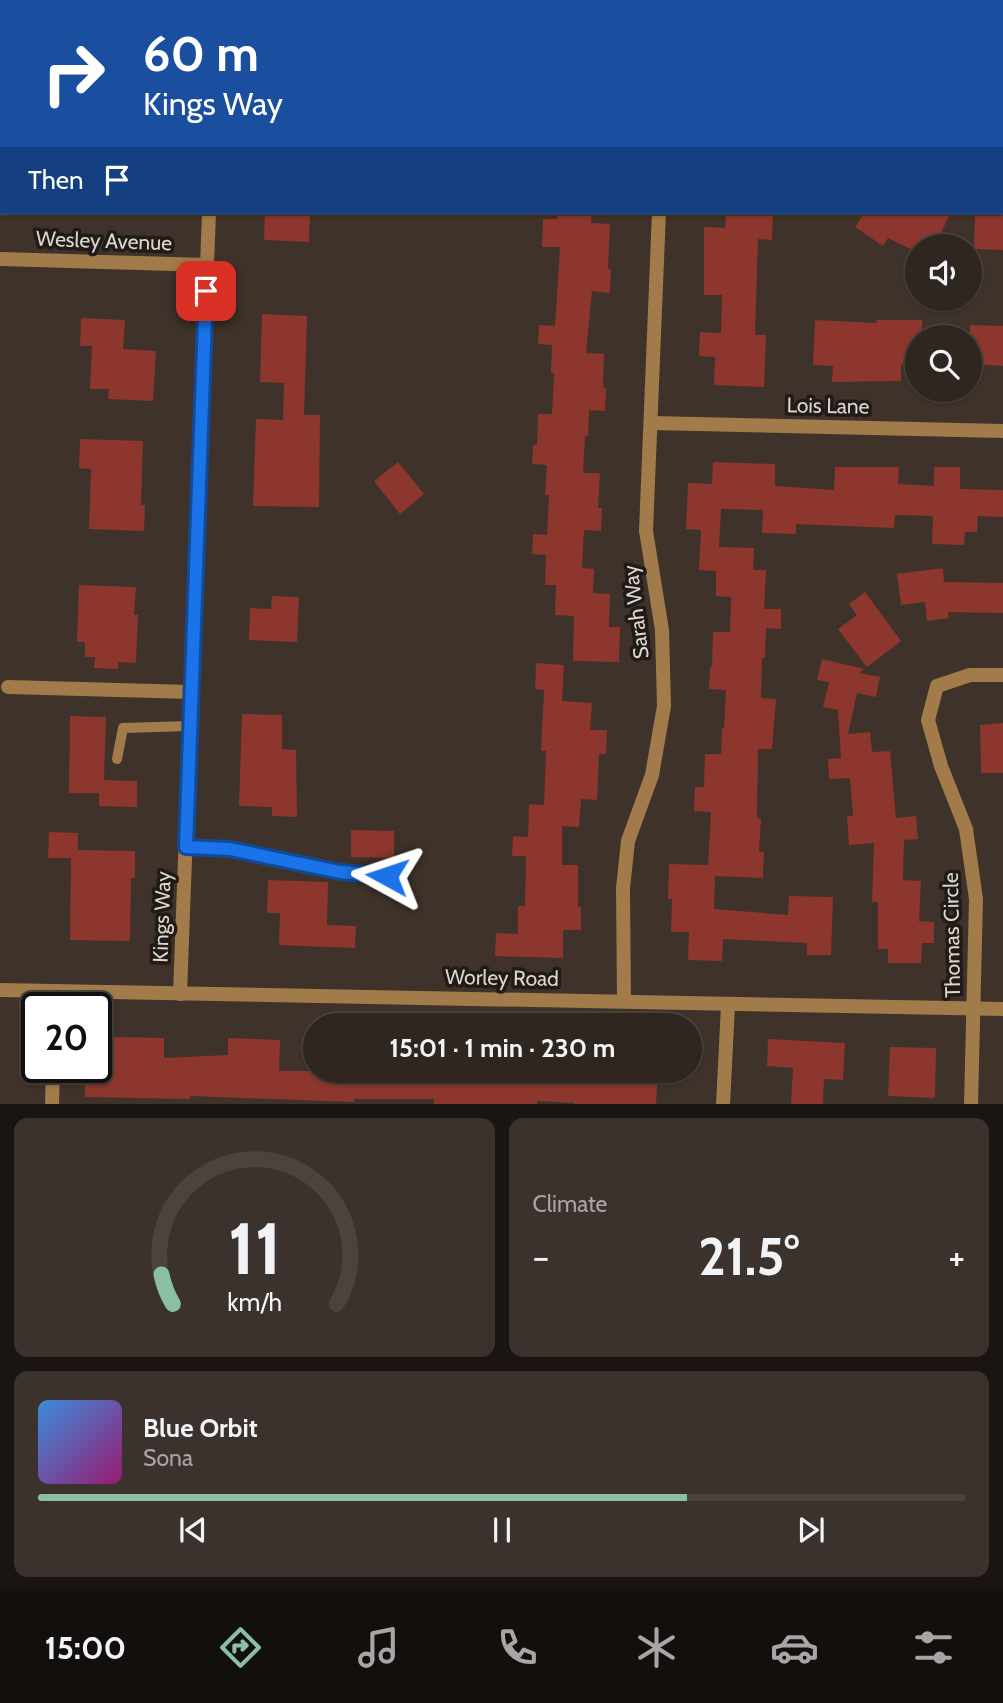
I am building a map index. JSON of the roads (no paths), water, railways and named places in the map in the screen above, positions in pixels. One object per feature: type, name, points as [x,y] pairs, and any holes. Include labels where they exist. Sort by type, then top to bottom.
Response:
[{"type":"street","name":"Kings Way","points":[[180,994],[209,214]]},
{"type":"street","name":"Sarah Way","points":[[624,1001],[623,888],[628,841],[652,775],[664,705],[662,629],[646,531],[659,214]]},
{"type":"street","name":"Wesley Avenue","points":[[0,259],[207,265]]},
{"type":"street","name":"Lois Lane","points":[[651,423],[1003,431]]},
{"type":"street","name":"Thomas Circle","points":[[975,1008],[976,899],[967,829],[941,766],[928,720],[937,686],[970,675],[1003,675]]},
{"type":"street","points":[[8,687],[191,692]]},
{"type":"street","name":"Worley Road","points":[[0,990],[56,992]]},
{"type":"street","name":"Worley Road","points":[[112,993],[1003,1009]]},
{"type":"street","points":[[723,1104],[728,1005]]},
{"type":"street","points":[[971,1104],[975,1008]]},
{"type":"street","points":[[52,1104],[53,1083]]},
{"type":"lane","points":[[117,759],[123,728],[190,726]]},
{"type":"lane","points":[[186,847],[230,849],[340,872],[387,876]]}]
